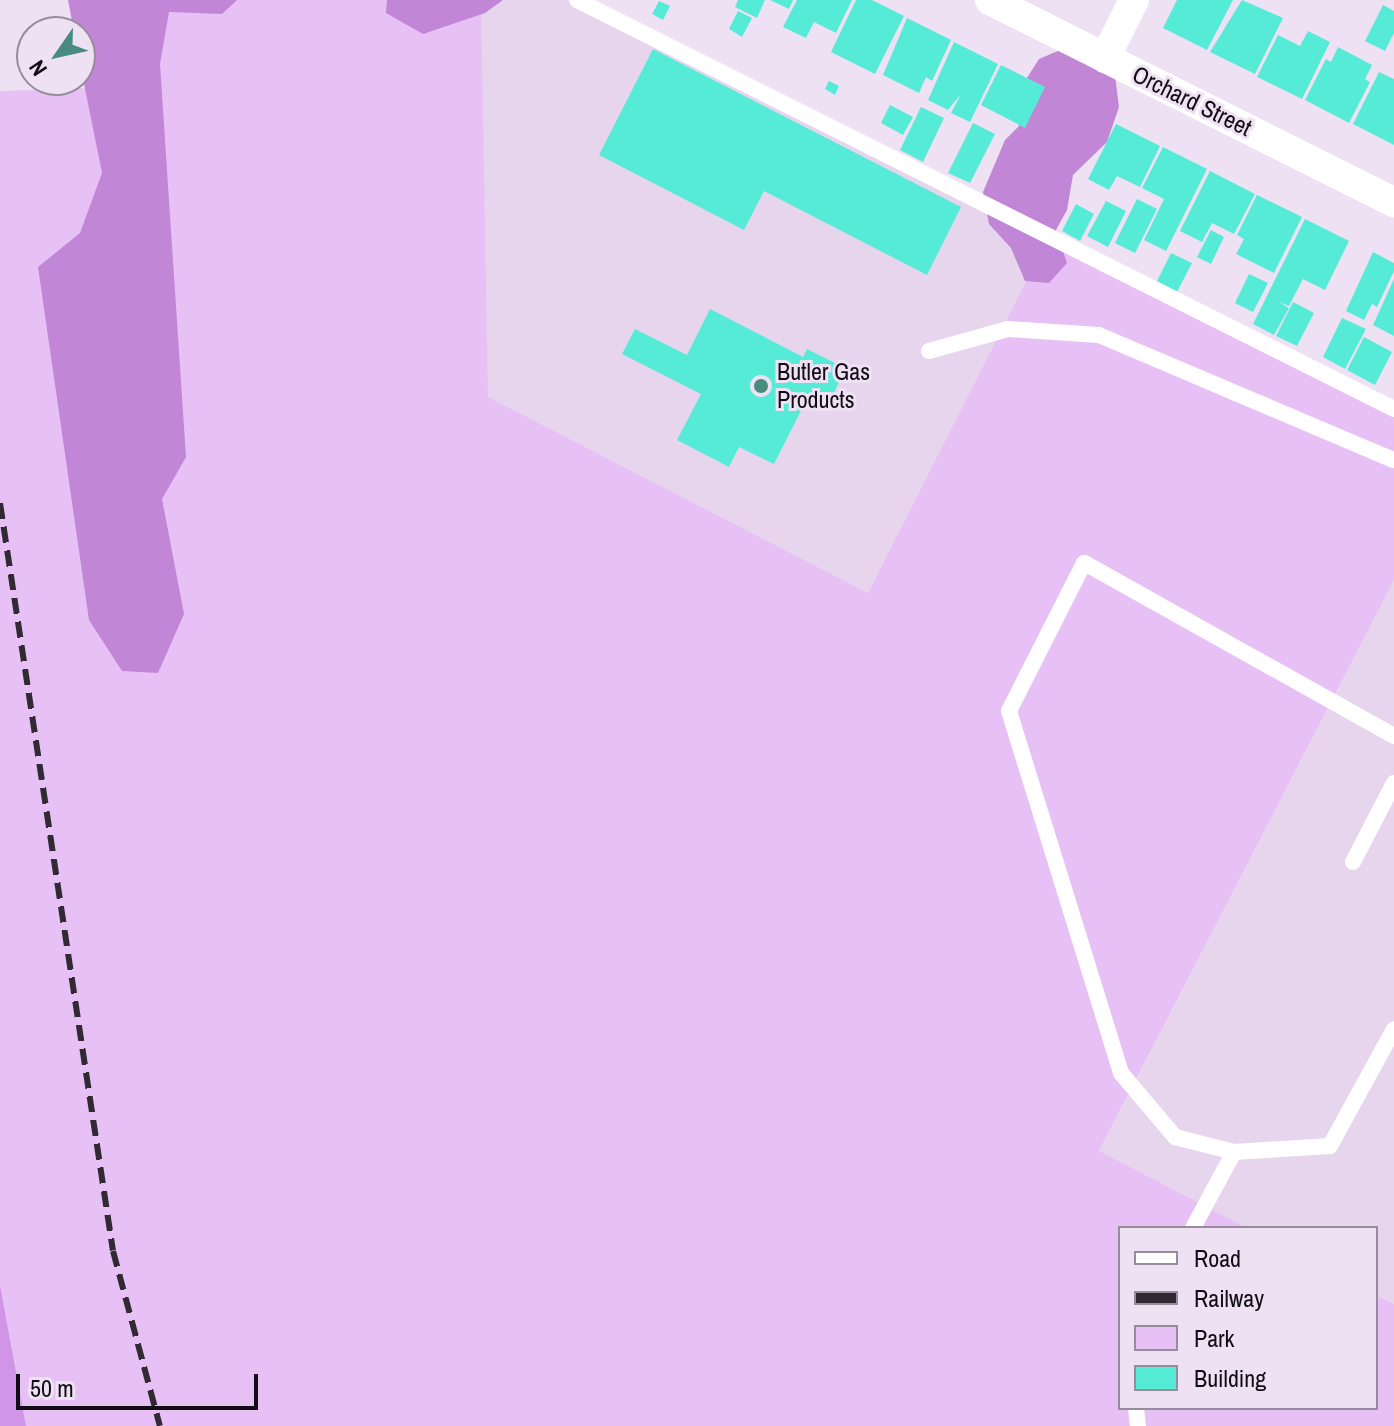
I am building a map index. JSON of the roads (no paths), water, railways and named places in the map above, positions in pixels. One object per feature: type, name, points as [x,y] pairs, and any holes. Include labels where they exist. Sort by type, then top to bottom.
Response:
[{"type":"street","name":"Orchard Street","points":[[990,0],[1394,202]]},
{"type":"street","points":[[1105,58],[1134,0]]},
{"type":"lane","points":[[577,0],[1394,409]]},
{"type":"lane","points":[[929,351],[1008,329],[1099,335],[1394,460]]},
{"type":"lane","points":[[1394,736],[1084,563],[1009,711],[1121,1073],[1175,1137],[1234,1152],[1330,1146],[1387,1062],[1394,1029]]},
{"type":"lane","points":[[1353,862],[1394,783]]},
{"type":"lane","points":[[1194,1226],[1234,1152]]},
{"type":"railway","points":[[0,503],[113,1251],[160,1426]]},
{"type":"place","name":"Butler Gas Products","points":[[761,386]]}]
